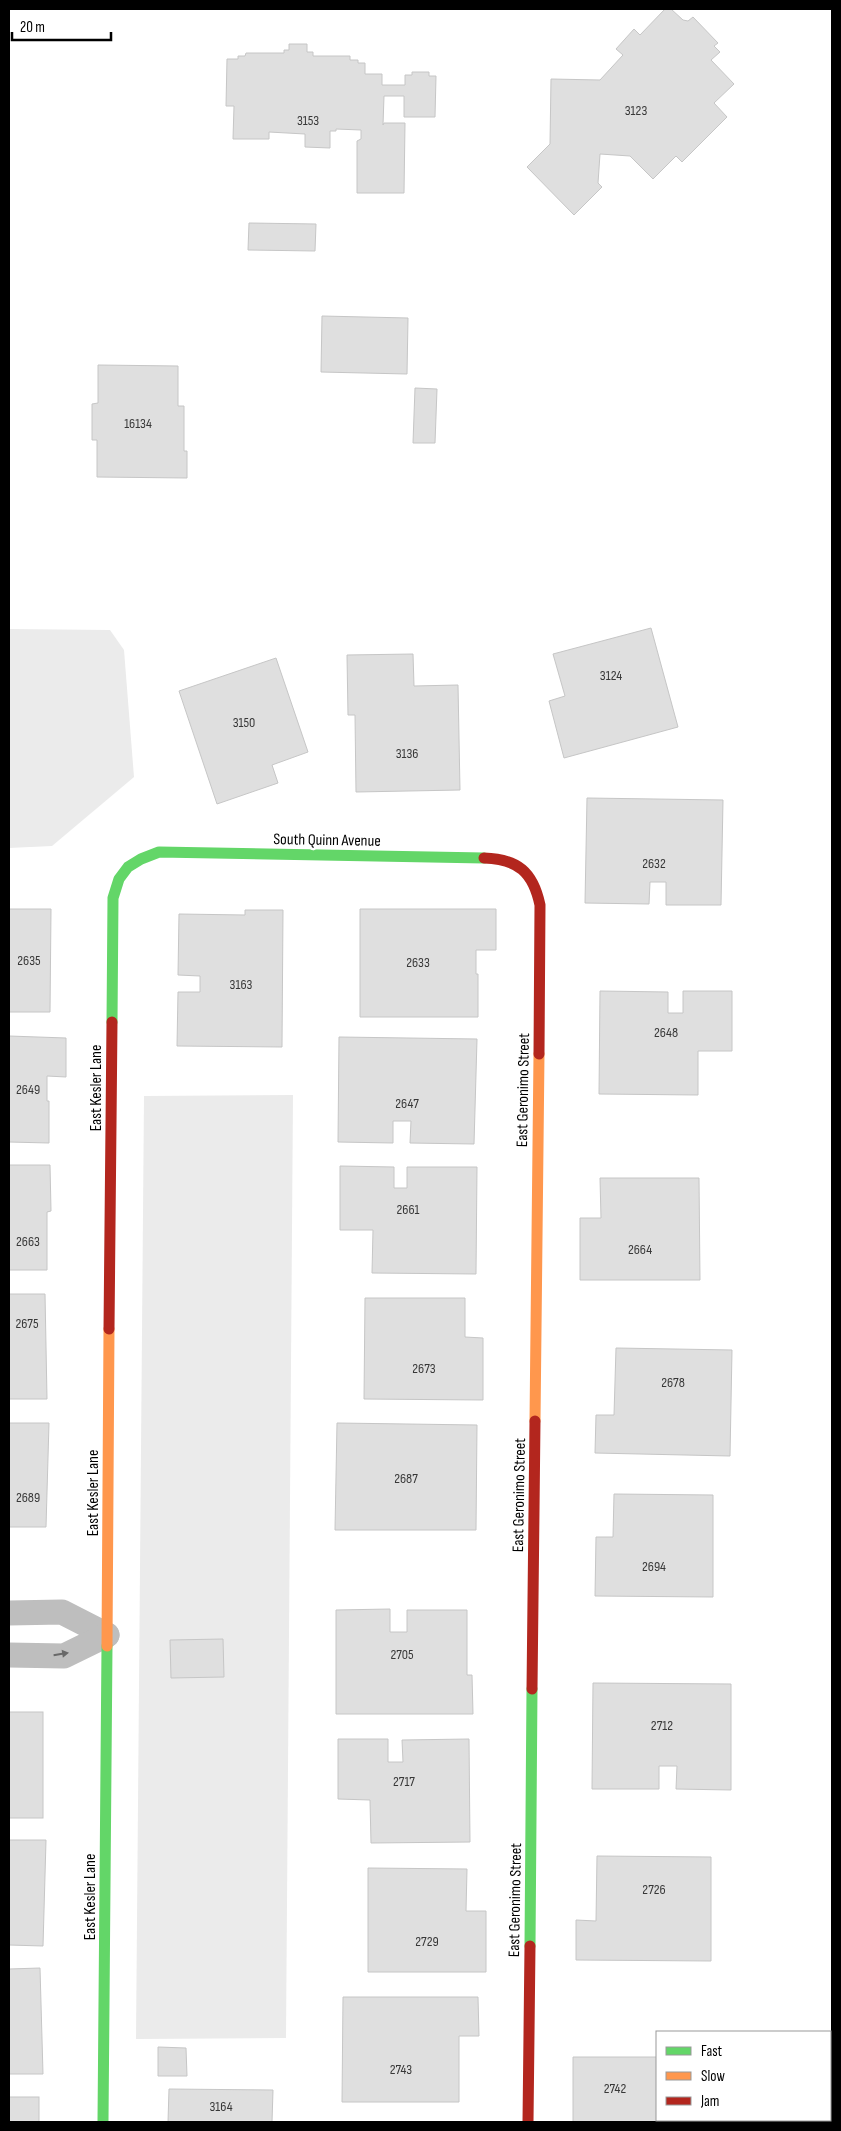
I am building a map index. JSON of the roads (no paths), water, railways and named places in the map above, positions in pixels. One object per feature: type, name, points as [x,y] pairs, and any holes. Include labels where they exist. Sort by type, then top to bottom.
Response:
[{"type":"street","name":"South Quinn Avenue","points":[[127,866],[143,857],[160,852],[489,858],[509,860],[527,870]]},
{"type":"street","name":"East Kesler Lane","points":[[103,2122],[113,898],[118,881],[127,866]]},
{"type":"street","name":"East Geronimo Street","points":[[527,870],[537,886],[540,905],[528,2122]]},
{"type":"street","points":[[9,1613],[62,1612],[107,1634]]},
{"type":"street","points":[[9,1655],[64,1656],[107,1634]]}]
